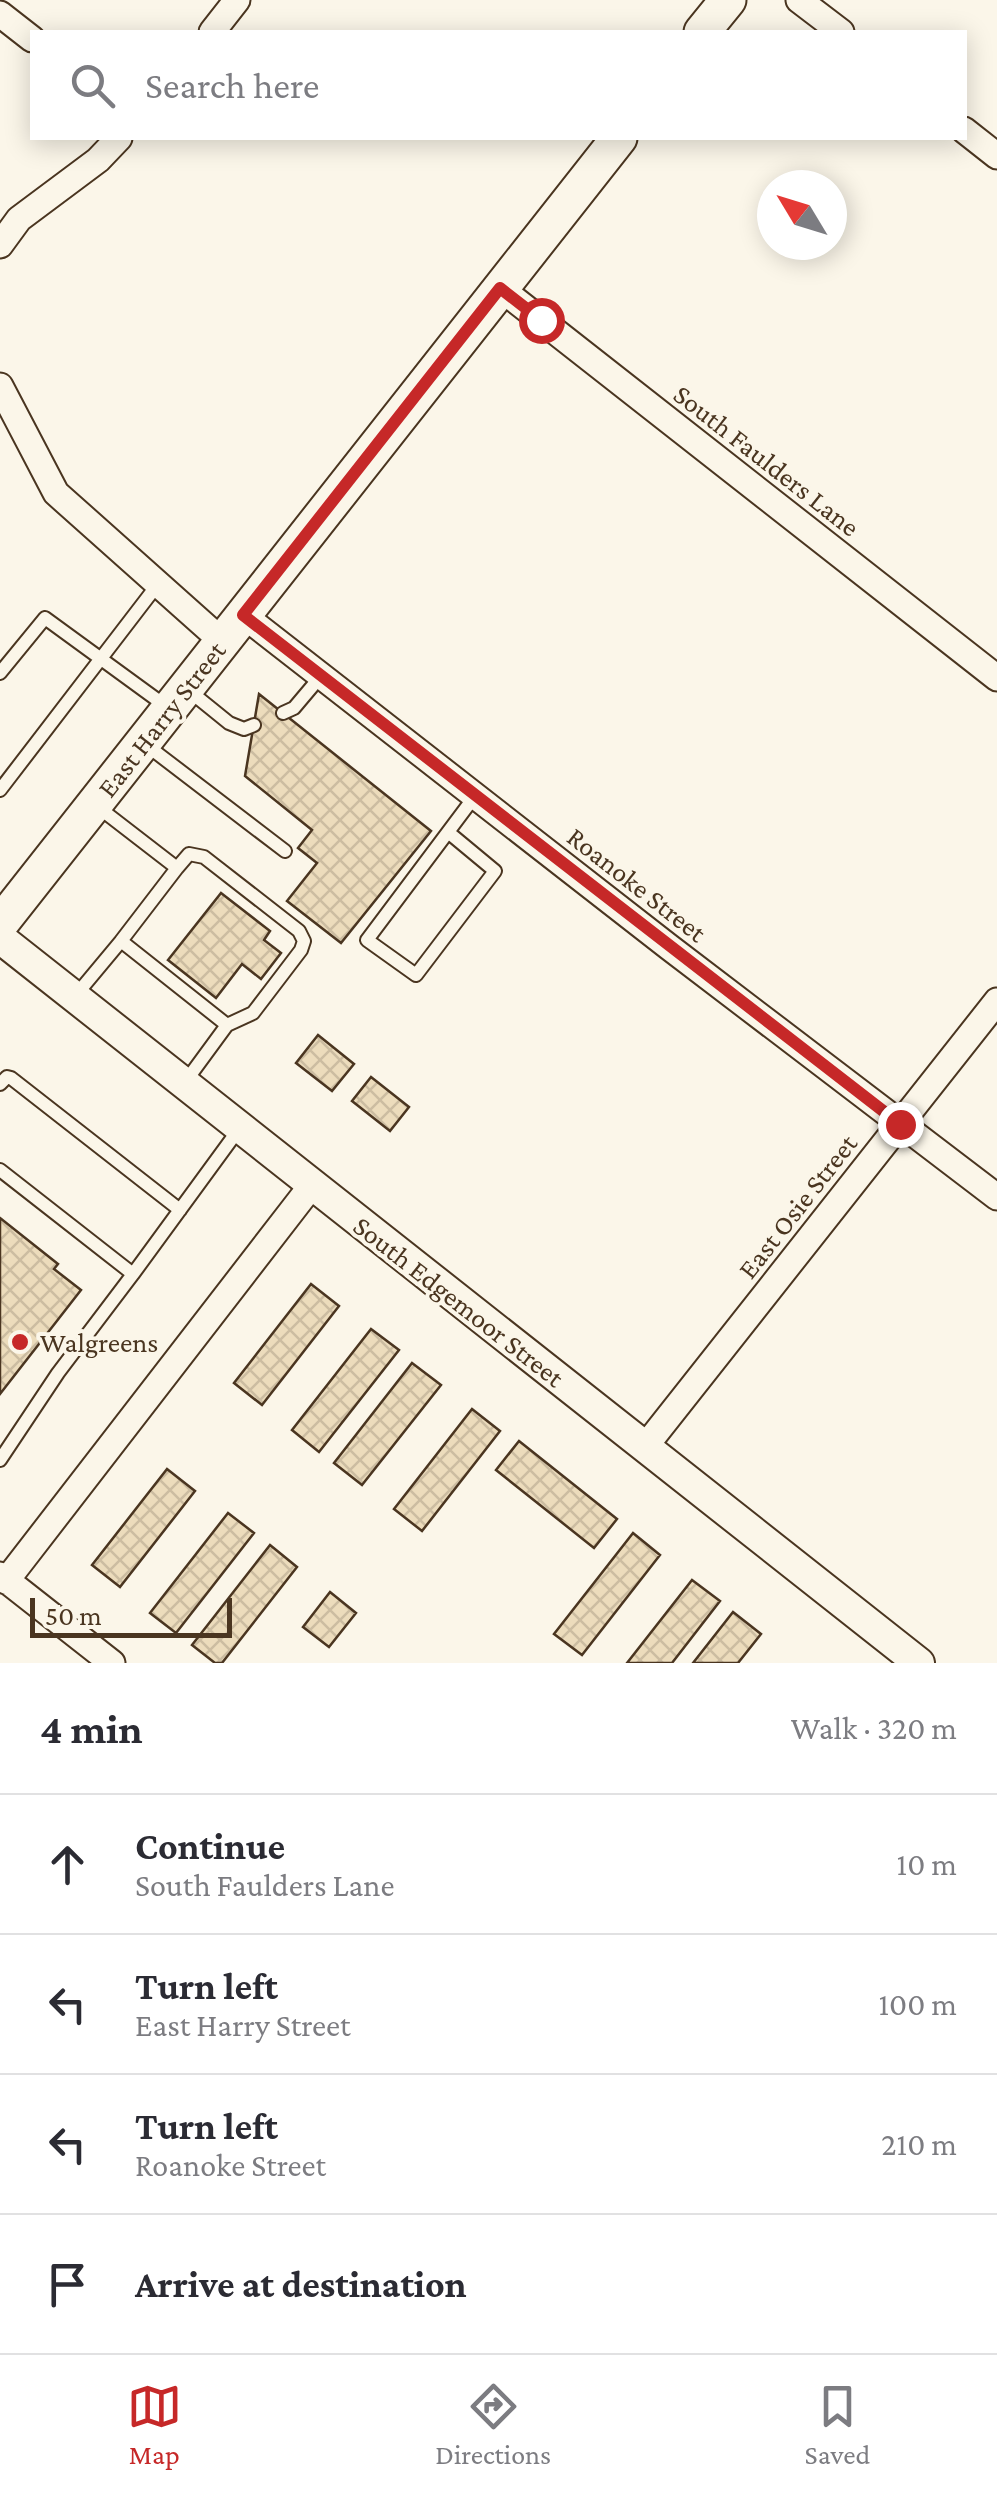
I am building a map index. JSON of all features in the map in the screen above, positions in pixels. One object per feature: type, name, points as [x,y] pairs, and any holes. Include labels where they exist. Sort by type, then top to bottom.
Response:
[{"type":"main road","points":[[704,30],[728,0]]},
{"type":"main road","name":"East Harry Street","points":[[0,924],[617,140]]},
{"type":"street","points":[[214,30],[237,0]]},
{"type":"street","points":[[799,0],[837,30]]},
{"type":"street","points":[[0,14],[30,37]]},
{"type":"street","points":[[967,132],[997,156]]},
{"type":"street","points":[[0,245],[20,219],[98,160],[118,140]]},
{"type":"street","name":"South Faulders Lane","points":[[500,288],[997,678]]},
{"type":"street","name":"Roanoke Street","points":[[0,386],[56,493],[158,584],[321,676],[997,1196]]},
{"type":"street","name":"South Edgemoor Street","points":[[0,938],[918,1663]]},
{"type":"street","name":"East Osie Street","points":[[644,1448],[997,1001]]},
{"type":"street","points":[[112,1663],[3,1578],[312,1185]]},
{"type":"lane","points":[[0,790],[158,584]]},
{"type":"lane","points":[[0,673],[45,618],[101,658],[177,698],[244,730],[254,725]]},
{"type":"lane","points":[[283,712],[294,708],[321,676]]},
{"type":"lane","points":[[143,742],[284,851]]},
{"type":"lane","points":[[448,832],[495,871],[416,975],[367,940],[448,832],[475,796]]},
{"type":"lane","points":[[94,804],[177,868]]},
{"type":"lane","points":[[74,997],[189,854],[204,856],[299,931],[304,941],[253,1013],[227,1025],[182,1085]]},
{"type":"lane","points":[[121,942],[227,1025]]},
{"type":"lane","points":[[0,1084],[10,1078],[180,1210]]},
{"type":"lane","points":[[1,1458],[58,1373],[239,1129]]},
{"type":"lane","points":[[0,1170],[133,1274]]},
{"type":"building","points":[[259,694],[431,831],[341,943],[287,901],[317,863],[298,848],[312,830],[245,776]]},
{"type":"building","points":[[221,893],[270,931],[264,940],[281,953],[261,979],[242,964],[216,998],[168,960]]},
{"type":"building","points":[[318,1035],[354,1064],[332,1091],[296,1063]]},
{"type":"building","points":[[371,1077],[409,1107],[390,1131],[352,1101]]},
{"type":"building","name":"Walgreens","points":[[0,1218],[58,1264],[54,1269],[81,1290],[0,1394]]},
{"type":"building","points":[[311,1284],[339,1306],[262,1405],[234,1383]]},
{"type":"building","points":[[371,1329],[399,1350],[319,1452],[292,1430]]},
{"type":"building","points":[[412,1363],[441,1385],[362,1485],[334,1463]]},
{"type":"building","points":[[472,1409],[500,1431],[422,1531],[394,1509]]},
{"type":"building","points":[[519,1441],[617,1519],[594,1548],[496,1470]]},
{"type":"building","points":[[167,1469],[195,1491],[120,1587],[92,1565]]},
{"type":"building","points":[[228,1513],[254,1533],[176,1633],[150,1613]]},
{"type":"building","points":[[633,1533],[660,1555],[582,1655],[554,1634]]},
{"type":"building","points":[[270,1545],[297,1567],[222,1663],[215,1663],[192,1645]]},
{"type":"building","points":[[692,1580],[720,1601],[672,1663],[627,1663]]},
{"type":"building","points":[[330,1592],[356,1613],[329,1647],[303,1627]]},
{"type":"building","points":[[733,1612],[761,1634],[738,1663],[693,1663]]},
{"type":"place","name":"Walgreens","points":[[20,1342]]},
{"type":"route","points":[[541,320],[500,288],[243,615],[900,1124]]}]
